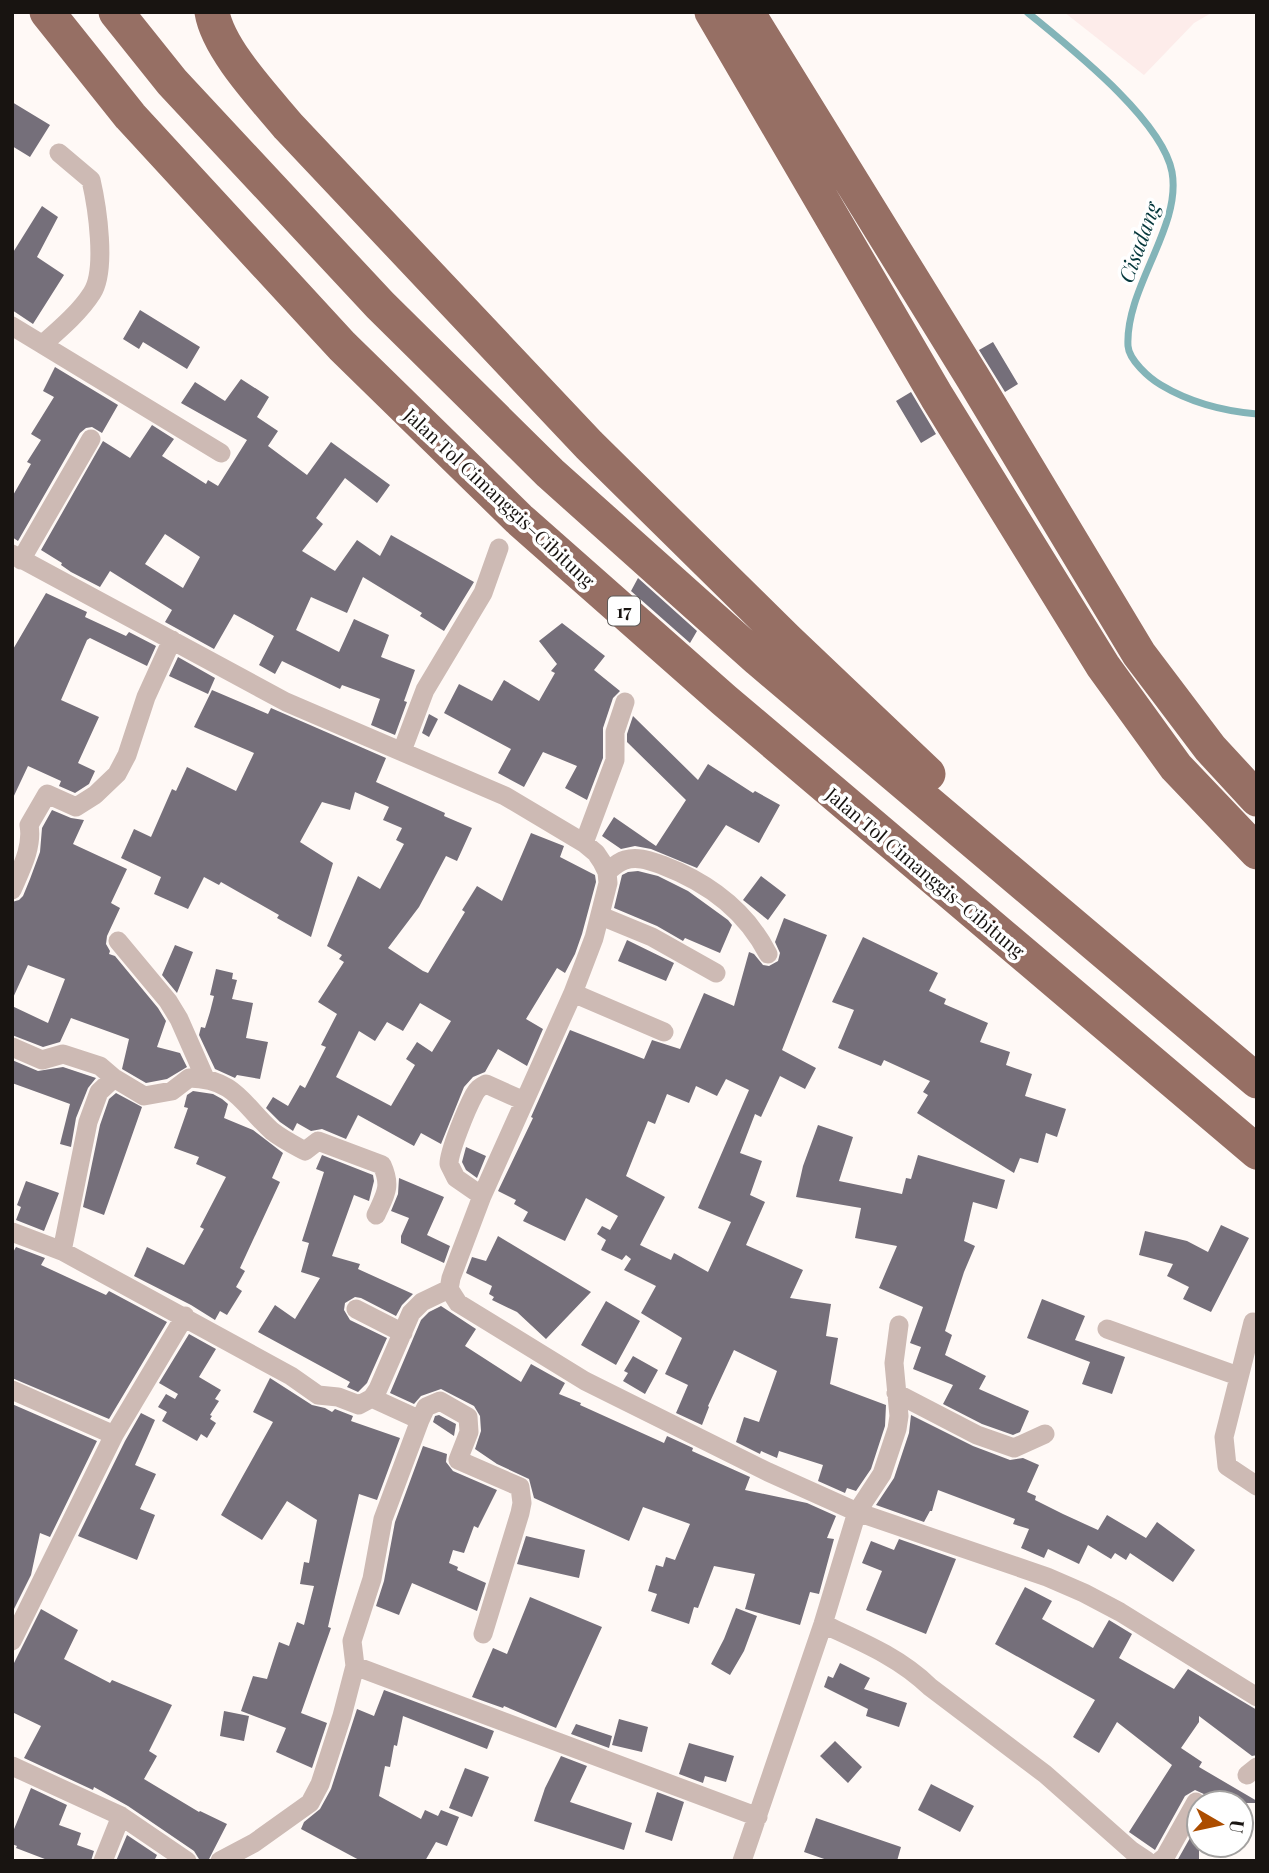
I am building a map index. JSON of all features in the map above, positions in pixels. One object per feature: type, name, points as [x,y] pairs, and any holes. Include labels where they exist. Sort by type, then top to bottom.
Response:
[{"type":"highway","name":"Jalan Tol Cimanggis–Cibitung","points":[[47,12],[130,116],[342,346],[519,519],[724,700],[1257,1152]]},
{"type":"highway","points":[[116,12],[172,82],[380,305],[550,473],[769,668],[1257,1081]]},
{"type":"highway","points":[[212,12],[214,25],[245,75],[288,126],[589,444],[787,640],[1214,1045]]},
{"type":"highway","points":[[712,12],[937,397],[1103,666],[1176,767],[1257,852]]},
{"type":"highway","points":[[747,12],[973,378],[1139,654],[1210,748],[1257,799]]},
{"type":"street","points":[[43,344],[92,293],[100,271],[90,180],[59,153]]},
{"type":"street","points":[[12,326],[221,453]]},
{"type":"street","points":[[12,1232],[62,1251],[291,1376],[318,1395],[338,1397],[359,1405],[372,1398],[411,1313],[422,1302],[449,1289],[482,1196],[573,993],[606,895],[607,872],[596,853],[584,843],[505,796],[286,702],[17,557],[91,439]]},
{"type":"street","points":[[402,751],[425,690],[483,593],[499,548]]},
{"type":"street","points":[[12,890],[25,860],[31,836],[29,825],[47,794],[76,807],[95,795],[117,774],[127,755],[146,697],[172,640]]},
{"type":"street","points":[[584,843],[615,760],[615,732],[625,702]]},
{"type":"street","points":[[607,872],[623,860],[634,858],[676,870],[702,883],[731,905],[759,936],[768,954]]},
{"type":"street","points":[[601,916],[652,937],[716,973]]},
{"type":"street","points":[[118,941],[179,1018],[205,1078]]},
{"type":"street","points":[[573,993],[664,1032]]},
{"type":"street","points":[[12,1047],[42,1060],[63,1054],[100,1066],[144,1096],[172,1091],[189,1078],[205,1078],[238,1093],[274,1133],[305,1151],[318,1141],[382,1165],[389,1180],[376,1215]]},
{"type":"street","points":[[62,1251],[88,1122],[99,1092],[114,1078]]},
{"type":"street","points":[[482,1196],[456,1178],[449,1164],[473,1096],[479,1087],[486,1084],[524,1101]]},
{"type":"street","points":[[449,1289],[458,1303],[585,1381],[732,1455],[857,1512],[1047,1577],[1084,1593],[1120,1612],[1257,1697]]},
{"type":"street","points":[[356,1309],[403,1333]]},
{"type":"street","points":[[14,1635],[114,1435],[185,1317]]},
{"type":"street","points":[[1254,1322],[1224,1437],[1227,1466],[1257,1486]]},
{"type":"street","points":[[742,1861],[823,1624],[857,1512],[882,1474],[891,1449],[899,1416],[894,1363],[899,1325]]},
{"type":"street","points":[[1107,1329],[1238,1376]]},
{"type":"street","points":[[12,1390],[114,1435]]},
{"type":"street","points":[[896,1393],[977,1435],[1014,1448],[1045,1434]]},
{"type":"street","points":[[372,1398],[420,1420]]},
{"type":"street","points":[[220,1861],[254,1843],[310,1803],[320,1784],[355,1666],[352,1641],[372,1580],[383,1519],[426,1407],[440,1401],[468,1417],[469,1432],[458,1460],[520,1487],[520,1513],[483,1634]]},
{"type":"street","points":[[823,1624],[882,1651],[913,1671],[950,1703],[1045,1774],[1132,1851],[1147,1861]]},
{"type":"street","points":[[355,1666],[758,1817]]},
{"type":"street","points":[[12,1766],[121,1816],[187,1861]]},
{"type":"street","points":[[103,1861],[121,1816]]},
{"type":"street","points":[[1160,1861],[1185,1822]]},
{"type":"shaded area","points":[[1064,12],[1213,12],[1194,23],[1144,75]]},
{"type":"building","points":[[12,102],[50,125],[30,157],[12,146]]},
{"type":"building","points":[[42,206],[58,217],[37,257],[64,275],[33,324],[12,310],[12,254]]},
{"type":"building","points":[[140,310],[200,347],[187,369],[143,342],[139,349],[123,339]]},
{"type":"building","points":[[993,342],[1018,384],[1005,392],[979,350]]},
{"type":"building","points":[[55,367],[118,405],[102,433],[92,427],[80,433],[18,541],[12,537],[12,497],[31,464],[27,462],[41,440],[31,434],[54,397],[43,391]]},
{"type":"building","points":[[241,379],[269,397],[257,417],[278,431],[268,446],[307,475],[331,442],[390,485],[377,503],[345,478],[316,518],[323,524],[302,551],[335,571],[357,540],[380,556],[391,535],[474,582],[444,631],[420,616],[422,613],[363,577],[347,613],[311,597],[296,630],[339,652],[354,619],[389,635],[381,657],[415,670],[395,735],[371,725],[380,699],[342,685],[340,689],[282,661],[275,674],[259,665],[274,636],[234,614],[214,649],[165,622],[172,610],[110,571],[100,587],[71,572],[41,550],[103,441],[130,458],[152,425],[174,439],[162,456],[206,484],[208,480],[218,486],[247,440],[181,403],[195,382],[225,401]],"holes":[[[165,534],[200,557],[183,588],[145,564]]]},
{"type":"building","points":[[911,392],[936,434],[921,443],[896,401]]},
{"type":"building","points":[[638,578],[697,631],[690,643],[631,591]]},
{"type":"building","points":[[46,593],[87,612],[85,617],[126,636],[129,632],[156,646],[147,666],[90,638],[87,640],[61,700],[99,717],[78,763],[95,771],[89,784],[75,793],[59,786],[61,781],[28,766],[12,800],[12,651]]},
{"type":"building","points":[[562,623],[605,656],[594,670],[620,691],[613,698],[603,728],[603,758],[587,800],[565,788],[577,766],[543,752],[524,787],[498,773],[511,749],[444,713],[459,684],[492,701],[504,680],[539,701],[555,673],[551,671],[557,664],[539,641]]},
{"type":"building","points":[[178,657],[215,678],[208,694],[169,676]]},
{"type":"building","points":[[212,690],[268,714],[271,708],[386,758],[376,782],[472,828],[457,861],[446,856],[419,907],[388,948],[428,973],[465,912],[462,910],[477,886],[502,901],[531,833],[564,846],[560,857],[595,875],[596,882],[575,954],[565,973],[557,968],[526,1019],[543,1029],[527,1066],[498,1049],[485,1072],[473,1077],[464,1087],[441,1144],[421,1133],[414,1146],[358,1115],[346,1139],[322,1129],[311,1131],[297,1123],[293,1131],[266,1108],[273,1097],[288,1106],[300,1085],[305,1088],[326,1047],[321,1045],[337,1014],[318,1002],[344,962],[339,959],[342,955],[327,946],[358,876],[380,889],[404,844],[396,840],[402,828],[383,820],[389,807],[355,792],[350,810],[322,802],[300,842],[333,863],[311,937],[221,882],[219,885],[204,877],[188,909],[154,894],[161,877],[121,858],[134,829],[151,837],[172,789],[176,791],[187,767],[236,791],[254,753],[194,727]],"holes":[[[420,1003],[451,1021],[432,1052],[417,1042],[406,1059],[415,1065],[391,1106],[336,1077],[359,1031],[375,1041],[387,1022],[403,1031]]]},
{"type":"building","points":[[429,714],[438,719],[429,737],[422,733]]},
{"type":"building","points":[[633,716],[698,780],[708,764],[753,793],[755,791],[780,805],[759,843],[726,825],[697,868],[651,849],[635,846],[621,849],[602,836],[614,817],[656,846],[686,800],[627,742]]},
{"type":"building","points":[[52,810],[84,820],[73,844],[127,869],[111,903],[120,908],[106,944],[109,954],[115,956],[166,1021],[157,1047],[180,1053],[187,1067],[167,1079],[146,1083],[122,1069],[129,1039],[71,1018],[60,1042],[43,1047],[12,1035],[12,1006],[48,1023],[65,979],[28,965],[12,1000],[12,902],[23,896],[40,852],[42,828]]},
{"type":"building","points":[[638,871],[658,876],[688,891],[728,920],[732,925],[720,953],[685,938],[683,941],[657,926],[614,908],[622,875]]},
{"type":"building","points":[[761,876],[786,895],[768,920],[743,900]]},
{"type":"building","points":[[784,918],[827,935],[782,1050],[816,1068],[805,1089],[780,1076],[761,1117],[755,1114],[740,1153],[762,1161],[750,1195],[765,1202],[746,1245],[803,1270],[790,1298],[831,1304],[826,1336],[838,1338],[830,1384],[886,1405],[885,1426],[871,1469],[856,1491],[847,1488],[845,1493],[818,1481],[823,1465],[779,1451],[777,1458],[761,1451],[760,1454],[736,1442],[744,1417],[759,1422],[777,1371],[734,1350],[702,1425],[676,1413],[688,1385],[665,1374],[682,1338],[641,1313],[656,1286],[624,1270],[631,1259],[626,1255],[622,1260],[601,1250],[606,1240],[597,1234],[602,1226],[610,1230],[618,1216],[586,1198],[565,1241],[523,1221],[528,1212],[514,1204],[516,1200],[498,1191],[533,1118],[531,1117],[570,1030],[644,1059],[652,1040],[680,1049],[704,993],[734,1006],[749,952],[763,965],[769,966],[778,961],[780,953],[775,942]],"holes":[[[726,1079],[749,1090],[698,1208],[731,1222],[708,1272],[674,1253],[671,1260],[640,1245],[665,1197],[626,1176],[648,1121],[655,1124],[667,1094],[689,1103],[696,1086],[717,1096]]]},
{"type":"building","points":[[863,937],[938,973],[929,991],[946,999],[944,1004],[988,1023],[980,1042],[1010,1052],[1006,1065],[1032,1074],[1025,1096],[1066,1109],[1057,1137],[1046,1133],[1038,1163],[1020,1158],[1014,1173],[917,1113],[928,1095],[923,1092],[930,1081],[884,1060],[881,1066],[838,1048],[854,1010],[832,1002]]},
{"type":"building","points":[[627,940],[674,963],[666,981],[618,961]]},
{"type":"building","points":[[175,945],[193,952],[177,993],[162,975]]},
{"type":"building","points":[[216,969],[233,973],[232,979],[237,980],[232,999],[253,1003],[246,1038],[268,1042],[260,1079],[237,1075],[235,1078],[215,1069],[199,1035],[201,1027],[205,1028],[210,1012],[214,996],[210,995]]},
{"type":"building","points":[[12,1060],[38,1071],[63,1067],[96,1078],[88,1088],[76,1118],[71,1147],[60,1144],[70,1104],[12,1083]]},
{"type":"building","points":[[193,1091],[213,1094],[222,1099],[228,1104],[224,1118],[253,1130],[283,1153],[272,1178],[280,1182],[240,1268],[245,1271],[236,1287],[242,1291],[227,1315],[220,1311],[215,1320],[134,1276],[147,1247],[184,1265],[204,1229],[200,1227],[226,1177],[196,1164],[199,1157],[174,1148],[188,1108],[184,1107],[187,1095]]},
{"type":"building","points":[[116,1093],[142,1107],[104,1215],[83,1207],[100,1125],[109,1099]]},
{"type":"building","points":[[818,1125],[853,1137],[839,1181],[902,1194],[906,1178],[911,1179],[918,1155],[1005,1180],[997,1209],[973,1202],[964,1241],[975,1246],[945,1331],[952,1335],[945,1355],[986,1376],[979,1389],[1029,1411],[1020,1432],[1013,1435],[982,1424],[943,1404],[953,1385],[913,1369],[921,1347],[910,1343],[923,1307],[879,1288],[897,1246],[855,1238],[861,1208],[796,1197],[803,1166]]},
{"type":"building","points":[[466,1147],[486,1156],[477,1178],[466,1170],[462,1162]]},
{"type":"building","points":[[322,1155],[373,1175],[374,1181],[369,1201],[354,1195],[332,1256],[360,1264],[358,1269],[413,1294],[396,1316],[361,1298],[355,1297],[345,1303],[344,1310],[350,1320],[387,1338],[367,1383],[358,1392],[347,1387],[350,1382],[258,1332],[275,1305],[295,1319],[320,1278],[301,1272],[309,1243],[302,1241],[324,1172],[316,1169]]},
{"type":"building","points":[[399,1178],[444,1197],[427,1235],[450,1246],[444,1263],[401,1243],[401,1236],[409,1218],[391,1211],[398,1194]]},
{"type":"building","points":[[26,1181],[59,1193],[44,1231],[16,1220],[21,1207],[17,1205]]},
{"type":"building","points":[[1221,1225],[1249,1238],[1211,1312],[1183,1299],[1189,1287],[1167,1276],[1173,1264],[1139,1255],[1145,1231],[1187,1241],[1208,1252]]},
{"type":"building","points":[[498,1236],[591,1292],[546,1339],[517,1312],[492,1300],[494,1297],[489,1294],[492,1286],[466,1273],[472,1257],[486,1261]]},
{"type":"building","points":[[16,1247],[45,1258],[41,1265],[106,1295],[109,1291],[167,1322],[109,1419],[12,1378],[12,1254]]},
{"type":"building","points":[[1042,1299],[1085,1316],[1075,1340],[1125,1357],[1112,1394],[1082,1384],[1090,1362],[1027,1338]]},
{"type":"building","points":[[606,1301],[640,1321],[616,1365],[581,1345]]},
{"type":"building","points":[[441,1306],[476,1329],[465,1346],[521,1382],[531,1364],[565,1383],[559,1394],[581,1403],[580,1405],[664,1443],[667,1436],[693,1448],[692,1451],[750,1477],[745,1490],[807,1503],[836,1516],[827,1538],[834,1539],[819,1594],[810,1592],[800,1625],[745,1609],[755,1574],[714,1566],[698,1608],[694,1607],[689,1624],[651,1611],[657,1594],[648,1591],[656,1565],[663,1567],[666,1557],[675,1560],[690,1524],[643,1507],[629,1541],[534,1498],[529,1479],[497,1464],[475,1449],[481,1431],[480,1416],[474,1406],[441,1389],[421,1396],[414,1404],[390,1393],[421,1320]]},
{"type":"building","points":[[189,1334],[216,1349],[199,1377],[221,1390],[215,1399],[219,1401],[210,1415],[210,1419],[216,1423],[207,1438],[201,1434],[197,1441],[162,1421],[167,1412],[158,1407],[166,1394],[175,1399],[178,1394],[159,1383]]},
{"type":"building","points":[[633,1356],[658,1370],[645,1394],[623,1381],[628,1373],[624,1371]]},
{"type":"building","points":[[270,1378],[312,1405],[332,1412],[335,1409],[353,1416],[351,1421],[400,1438],[377,1500],[359,1494],[328,1627],[331,1628],[301,1713],[327,1723],[312,1768],[276,1752],[286,1728],[241,1711],[253,1676],[267,1679],[279,1642],[289,1646],[297,1622],[304,1625],[314,1586],[300,1584],[304,1562],[309,1563],[317,1520],[287,1501],[262,1540],[221,1515],[273,1422],[253,1412]]},
{"type":"building","points":[[12,1404],[97,1441],[50,1537],[40,1533],[31,1575],[12,1613]]},
{"type":"building","points":[[141,1413],[155,1420],[135,1465],[156,1474],[140,1509],[155,1515],[137,1560],[78,1536]]},
{"type":"building","points":[[439,1415],[456,1424],[454,1436],[433,1422],[435,1416]]},
{"type":"building","points":[[911,1415],[973,1446],[1010,1460],[1023,1458],[1039,1465],[1027,1492],[1036,1496],[1035,1500],[1063,1514],[1098,1530],[1107,1515],[1146,1538],[1157,1522],[1195,1550],[1173,1582],[1130,1553],[1126,1560],[1115,1553],[1111,1559],[1088,1545],[1079,1564],[1048,1549],[1044,1558],[1021,1548],[1029,1529],[1013,1524],[1015,1519],[938,1490],[932,1511],[924,1522],[876,1505],[894,1478],[909,1433]]},
{"type":"building","points":[[423,1446],[447,1454],[446,1462],[453,1471],[497,1490],[478,1528],[474,1526],[464,1553],[453,1550],[449,1563],[458,1567],[457,1570],[486,1583],[477,1611],[412,1583],[399,1615],[376,1606],[384,1581],[395,1522]]},
{"type":"building","points":[[526,1536],[585,1550],[579,1578],[517,1564]]},
{"type":"building","points":[[899,1539],[956,1559],[926,1634],[866,1610],[882,1571],[862,1563],[871,1541],[894,1550]]},
{"type":"building","points":[[1025,1587],[1052,1601],[1042,1619],[1093,1648],[1109,1620],[1132,1634],[1119,1658],[1174,1689],[1188,1669],[1257,1710],[1257,1755],[1252,1756],[1199,1716],[1199,1722],[1181,1748],[1202,1762],[1199,1767],[1237,1789],[1185,1789],[1185,1796],[1155,1850],[1129,1832],[1172,1765],[1117,1722],[1099,1753],[1073,1737],[1095,1700],[995,1644]]},
{"type":"building","points":[[530,1597],[602,1627],[556,1728],[504,1706],[503,1708],[472,1697],[493,1648],[507,1654]]},
{"type":"building","points":[[736,1608],[757,1616],[744,1651],[730,1675],[711,1664]]},
{"type":"building","points":[[41,1609],[78,1630],[64,1659],[110,1683],[112,1680],[172,1705],[149,1751],[157,1756],[144,1779],[199,1812],[227,1824],[208,1861],[199,1859],[194,1851],[128,1806],[94,1787],[93,1790],[24,1758],[41,1726],[12,1712],[12,1667]]},
{"type":"building","points":[[840,1663],[870,1678],[864,1689],[907,1703],[899,1727],[866,1716],[868,1709],[824,1687],[828,1676],[833,1678]]},
{"type":"building","points":[[384,1690],[494,1731],[487,1749],[403,1716],[390,1767],[385,1766],[379,1796],[421,1819],[425,1810],[438,1816],[441,1810],[459,1817],[447,1846],[436,1842],[425,1861],[361,1861],[301,1829],[304,1822],[320,1809],[331,1789],[357,1709],[374,1716]]},
{"type":"building","points":[[224,1711],[249,1716],[244,1741],[220,1736]]},
{"type":"building","points":[[619,1719],[648,1727],[642,1752],[612,1745]]},
{"type":"building","points":[[576,1724],[612,1736],[609,1748],[571,1734]]},
{"type":"building","points":[[835,1741],[862,1767],[848,1783],[820,1756]]},
{"type":"building","points":[[689,1743],[734,1756],[726,1782],[705,1776],[703,1783],[679,1774]]},
{"type":"building","points":[[561,1756],[587,1766],[570,1802],[632,1823],[624,1850],[534,1821],[545,1788]]},
{"type":"building","points":[[465,1768],[489,1777],[472,1817],[449,1808]]},
{"type":"building","points":[[931,1784],[974,1806],[960,1832],[918,1810]]},
{"type":"building","points":[[31,1788],[67,1805],[59,1825],[81,1833],[77,1845],[94,1851],[91,1861],[50,1861],[12,1844],[12,1834]]},
{"type":"building","points":[[657,1792],[684,1802],[672,1841],[645,1832]]},
{"type":"building","points":[[816,1818],[901,1847],[897,1861],[830,1861],[804,1852]]},
{"type":"building","points":[[127,1835],[157,1855],[154,1861],[116,1861]]},
{"type":"building","points":[[1185,1847],[1185,1859],[1199,1859],[1199,1861],[1177,1861]]},
{"type":"waterway","name":"Cisadang","points":[[1027,12],[1133,107],[1165,151],[1172,172],[1173,193],[1169,214],[1129,324],[1128,346],[1132,357],[1151,378],[1184,397],[1231,411],[1257,414]]}]
